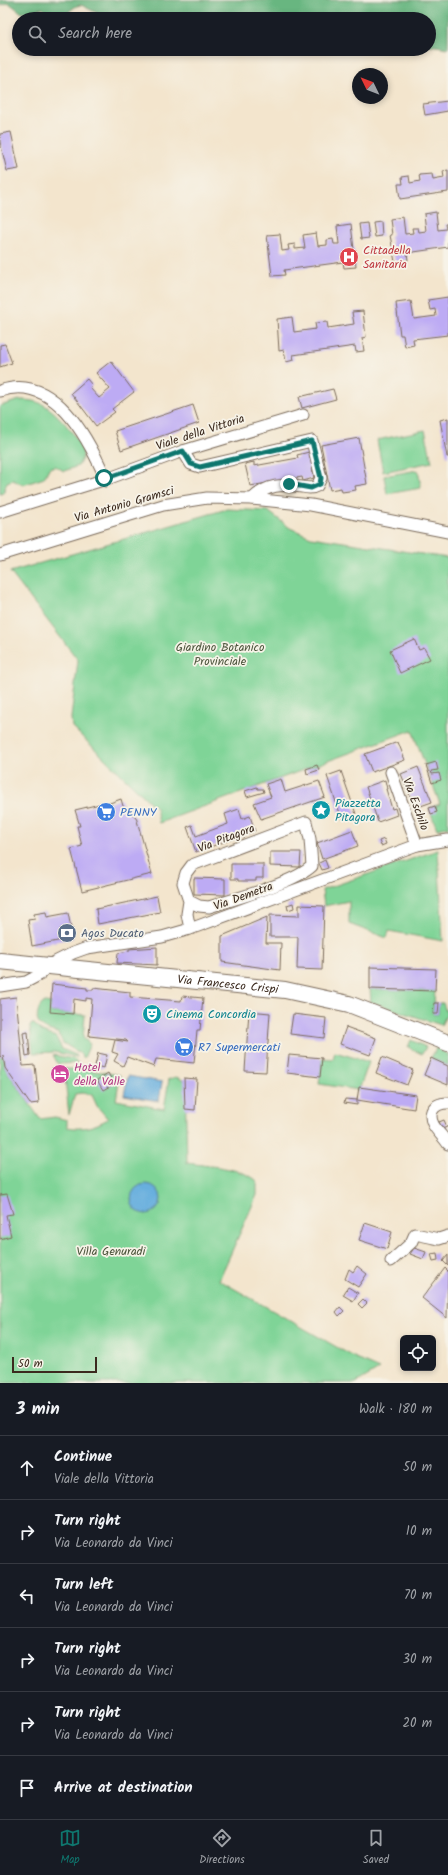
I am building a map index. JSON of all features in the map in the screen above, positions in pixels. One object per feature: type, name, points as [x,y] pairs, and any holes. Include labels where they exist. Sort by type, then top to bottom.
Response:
[{"type":"main road","name":"Via Francesco Crispi","points":[[0,961],[45,967],[285,990],[350,1004],[448,1043]]},
{"type":"street","points":[[0,391],[13,389],[32,390],[44,395],[60,405],[73,419],[99,464],[105,478]]},
{"type":"street","name":"Viale della Vittoria","points":[[0,512],[183,451],[303,415]]},
{"type":"street","points":[[183,451],[191,464],[200,467],[312,441],[321,478],[317,486],[311,488],[289,484],[276,485],[263,490],[252,499]]},
{"type":"street","name":"Via Antonio Gramsci","points":[[0,555],[163,505],[207,498],[252,499],[311,505],[448,532]]},
{"type":"street","name":"Via Eschilo","points":[[391,772],[417,845]]},
{"type":"street","name":"Via Pitagora","points":[[189,901],[199,906],[209,907],[283,882],[306,872],[312,866],[310,839],[306,822],[192,865],[186,873],[183,883],[189,901],[187,914],[190,929]]},
{"type":"street","name":"Via Demetra","points":[[0,986],[26,982],[41,974],[45,967],[73,953],[87,948],[162,937],[190,929],[417,845],[448,840]]},
{"type":"street","points":[[448,1103],[437,1106],[434,1109],[431,1118],[434,1126],[448,1144]]},
{"type":"street","points":[[391,1261],[411,1243],[415,1234],[439,1239],[448,1236]]},
{"type":"green space","points":[[0,0],[448,0],[448,48],[436,46],[436,12],[95,12],[81,5],[74,7],[68,12],[48,12],[42,8],[21,12],[9,3],[0,6]]},
{"type":"green space","points":[[20,400],[32,401],[41,404],[55,414],[74,435],[82,448],[83,456],[78,466],[64,471],[55,466],[49,468],[44,478],[23,485],[13,480],[7,482],[3,493],[0,494],[0,406]]},
{"type":"green space","points":[[425,430],[432,462],[383,472],[377,440]]},
{"type":"green space","points":[[418,470],[421,488],[387,494],[384,476]]},
{"type":"green space","name":"Giardino Botanico Provinciale","points":[[227,509],[268,511],[290,528],[311,537],[448,558],[448,827],[437,829],[429,808],[440,804],[412,730],[159,823],[156,808],[72,727],[71,718],[78,660],[10,572]]},
{"type":"green space","points":[[438,850],[443,941],[389,931],[387,938],[349,924],[349,901],[324,906],[322,890]]},
{"type":"green space","points":[[370,989],[435,991],[433,1014],[438,1014],[439,1003],[443,1003],[447,1014],[441,1025],[371,1002]]},
{"type":"green space","points":[[45,1002],[51,1003],[50,1012],[85,1015],[83,1038],[90,1044],[84,1058],[78,1052],[63,1043],[58,1033],[42,1027],[37,1017],[39,1008]]},
{"type":"green space","points":[[34,1024],[42,1032],[56,1037],[62,1049],[76,1055],[77,1057],[54,1052],[33,1053],[30,1026]]},
{"type":"green space","points":[[411,1040],[426,1047],[422,1054],[408,1047]]},
{"type":"green space","points":[[436,1048],[448,1054],[448,1066],[431,1058]]},
{"type":"green space","points":[[335,1052],[369,1062],[359,1090],[319,1084],[322,1058],[333,1059]]},
{"type":"green space","points":[[53,1055],[74,1059],[78,1063],[58,1064]]},
{"type":"green space","name":"Villa Genuradi","points":[[3,1056],[5,1068],[40,1119],[55,1117],[67,1120],[67,1127],[72,1128],[88,1127],[108,1119],[97,1106],[92,1095],[82,1093],[75,1094],[69,1115],[64,1069],[82,1069],[120,1075],[116,1100],[164,1109],[169,1079],[176,1077],[185,1081],[187,1163],[233,1170],[250,1176],[257,1181],[257,1195],[219,1280],[361,1361],[379,1369],[356,1383],[0,1383],[0,1057]]},
{"type":"water","points":[[128,1076],[162,1082],[159,1101],[124,1095]]},
{"type":"water","points":[[146,1184],[157,1188],[161,1199],[157,1210],[146,1214],[135,1210],[131,1199],[135,1188]]},
{"type":"building","points":[[448,101],[448,111],[425,115],[423,104]]},
{"type":"building","points":[[11,132],[19,169],[7,171],[0,142],[0,134]]},
{"type":"building","points":[[448,170],[448,192],[400,199],[398,184],[403,184],[402,177],[409,176],[410,183],[420,181],[419,175],[432,174],[433,180],[444,178],[443,171]]},
{"type":"building","points":[[436,212],[438,230],[446,229],[445,224],[448,224],[448,247],[407,253],[408,260],[395,262],[390,235],[392,235],[390,219],[403,217],[405,234],[413,233],[412,228],[418,228],[419,232],[426,231],[424,214]]},
{"type":"building","points":[[381,221],[382,236],[375,237],[373,222]]},
{"type":"building","points":[[367,223],[369,238],[361,239],[359,224]]},
{"type":"building","points":[[351,224],[356,267],[344,268],[343,262],[284,270],[285,275],[272,276],[267,235],[280,234],[282,251],[289,250],[288,245],[295,244],[295,249],[305,248],[303,235],[316,233],[318,246],[327,245],[327,240],[333,239],[334,244],[339,244],[337,226]]},
{"type":"building","points":[[448,297],[448,335],[413,339],[414,345],[405,347],[403,335],[400,335],[396,303],[411,301],[414,319],[436,316],[435,309],[430,310],[428,300]]},
{"type":"building","points":[[363,311],[366,337],[362,338],[364,351],[356,352],[355,346],[293,355],[294,360],[286,362],[284,350],[279,351],[277,319],[292,317],[294,332],[316,329],[315,323],[327,322],[328,328],[354,324],[352,312]]},
{"type":"building","points":[[5,344],[12,363],[0,367],[0,345]]},
{"type":"building","points":[[111,361],[134,392],[112,409],[115,412],[96,426],[71,393],[87,379],[92,385],[90,388],[99,398],[110,389],[96,373]]},
{"type":"building","points":[[333,389],[336,399],[302,408],[299,397]]},
{"type":"building","points":[[193,405],[199,423],[121,450],[115,431]]},
{"type":"building","points":[[448,418],[448,457],[447,457],[440,420]]},
{"type":"building","points":[[359,438],[367,484],[355,486],[356,490],[342,492],[341,488],[330,490],[321,445]]},
{"type":"building","points":[[309,452],[314,478],[303,481],[302,477],[250,486],[245,464],[254,462],[254,466],[298,458],[297,455]]},
{"type":"building","points":[[414,639],[419,650],[424,648],[430,659],[400,673],[390,650]]},
{"type":"building","points":[[398,742],[405,760],[372,772],[365,754]]},
{"type":"building","points":[[436,762],[438,770],[431,771],[432,774],[439,773],[441,780],[432,783],[426,765]]},
{"type":"building","points":[[317,765],[319,770],[307,774],[306,769]]},
{"type":"building","points":[[418,767],[432,802],[415,808],[401,774]]},
{"type":"building","points":[[341,771],[356,814],[342,819],[327,776]]},
{"type":"building","points":[[281,779],[285,792],[319,781],[325,797],[261,819],[254,803],[271,797],[266,784]]},
{"type":"building","points":[[385,780],[392,809],[395,808],[397,815],[378,822],[366,787]]},
{"type":"building","points":[[257,787],[258,789],[263,789],[264,792],[247,797],[245,791]]},
{"type":"building","points":[[121,799],[123,806],[136,817],[152,874],[82,891],[71,849],[82,846],[77,826],[80,826],[75,810],[104,803],[107,804]]},
{"type":"building","points":[[435,806],[437,812],[431,814],[429,808]]},
{"type":"building","points":[[239,809],[242,819],[250,816],[255,831],[196,852],[187,827],[192,825],[196,836],[228,824],[225,814]]},
{"type":"building","points":[[352,830],[358,846],[322,859],[317,843]]},
{"type":"building","points":[[384,839],[386,844],[381,846],[379,841]]},
{"type":"building","points":[[270,852],[301,852],[300,867],[270,866]]},
{"type":"building","points":[[325,860],[328,868],[322,870],[319,863]]},
{"type":"building","points":[[231,864],[263,864],[263,878],[256,878],[256,881],[238,881],[238,879],[231,879]]},
{"type":"building","points":[[194,878],[225,879],[225,895],[194,894]]},
{"type":"building","points":[[157,896],[160,912],[98,924],[96,909]]},
{"type":"building","points":[[293,903],[294,908],[288,910],[287,905]]},
{"type":"building","points":[[299,905],[324,906],[322,970],[297,969],[298,937],[270,937],[270,915],[299,916]]},
{"type":"building","points":[[46,912],[47,917],[68,913],[73,938],[32,946],[28,920],[35,919],[34,914]]},
{"type":"building","points":[[267,917],[266,943],[281,943],[280,970],[222,962],[222,936]]},
{"type":"building","points":[[157,947],[157,965],[117,963],[118,953],[129,951],[129,949]]},
{"type":"building","points":[[370,967],[436,969],[435,991],[370,989]]},
{"type":"building","points":[[52,984],[87,988],[87,990],[93,990],[93,988],[130,992],[130,997],[181,1001],[182,996],[203,998],[200,1030],[197,1030],[194,1063],[156,1059],[154,1067],[127,1057],[123,1066],[114,1061],[118,1054],[112,1052],[115,1040],[128,1042],[126,1040],[89,1036],[92,999],[86,998],[86,1001],[74,999],[73,1014],[50,1012]]},
{"type":"building","points":[[16,997],[23,1066],[35,1065],[39,1103],[30,1104],[5,1068],[3,1056],[0,1057],[0,999]]},
{"type":"building","points":[[434,1003],[439,1003],[438,1014],[433,1014]]},
{"type":"building","points":[[249,1011],[270,1013],[266,1072],[245,1071]]},
{"type":"building","points":[[293,1014],[326,1018],[324,1038],[290,1034]]},
{"type":"building","points":[[346,1027],[376,1038],[370,1055],[340,1044]]},
{"type":"building","points":[[28,1032],[30,1055],[26,1056],[23,1033]]},
{"type":"building","points":[[98,1053],[107,1055],[104,1068],[95,1066]]},
{"type":"building","points":[[289,1055],[322,1058],[320,1077],[287,1073]]},
{"type":"building","points":[[382,1057],[413,1070],[407,1085],[376,1073]]},
{"type":"building","points":[[431,1058],[448,1066],[448,1085],[424,1075]]},
{"type":"building","points":[[108,1073],[114,1084],[103,1090],[97,1080]]},
{"type":"building","points":[[184,1078],[197,1079],[195,1110],[185,1109]]},
{"type":"building","points":[[359,1087],[416,1095],[414,1109],[357,1100]]},
{"type":"building","points":[[345,1099],[357,1100],[357,1105],[344,1103]]},
{"type":"building","points":[[444,1120],[447,1127],[442,1129],[439,1122]]},
{"type":"building","points":[[7,1194],[13,1214],[6,1215],[11,1236],[0,1239],[0,1195]]},
{"type":"building","points":[[365,1223],[392,1232],[387,1249],[359,1240]]},
{"type":"building","points":[[414,1248],[426,1252],[423,1259],[410,1254]]},
{"type":"building","points":[[437,1253],[438,1260],[433,1261],[431,1254]]},
{"type":"building","points":[[448,1255],[448,1266],[443,1261]]},
{"type":"building","points":[[357,1266],[367,1274],[358,1287],[345,1279],[349,1269],[353,1272]]},
{"type":"building","points":[[445,1268],[448,1271],[447,1318],[422,1298]]},
{"type":"building","points":[[348,1287],[358,1293],[353,1301],[343,1295]]},
{"type":"building","points":[[363,1299],[367,1303],[362,1308],[358,1304]]},
{"type":"building","points":[[340,1307],[344,1311],[339,1316],[336,1312]]},
{"type":"place","name":"Cittadella Sanitaria","points":[[349,257]]},
{"type":"place","name":"Piazzetta Pitagora","points":[[321,810]]},
{"type":"place","name":"PENNY","points":[[106,812]]},
{"type":"place","name":"Agos Ducato","points":[[67,933]]},
{"type":"place","name":"Cinema Concordia","points":[[152,1014]]},
{"type":"place","name":"R7 Supermercati","points":[[184,1047]]},
{"type":"place","name":"Hotel della Valle","points":[[60,1074]]},
{"type":"route","points":[[104,478],[183,451],[191,464],[200,467],[312,441],[321,478],[320,484],[314,488],[289,484]]}]
